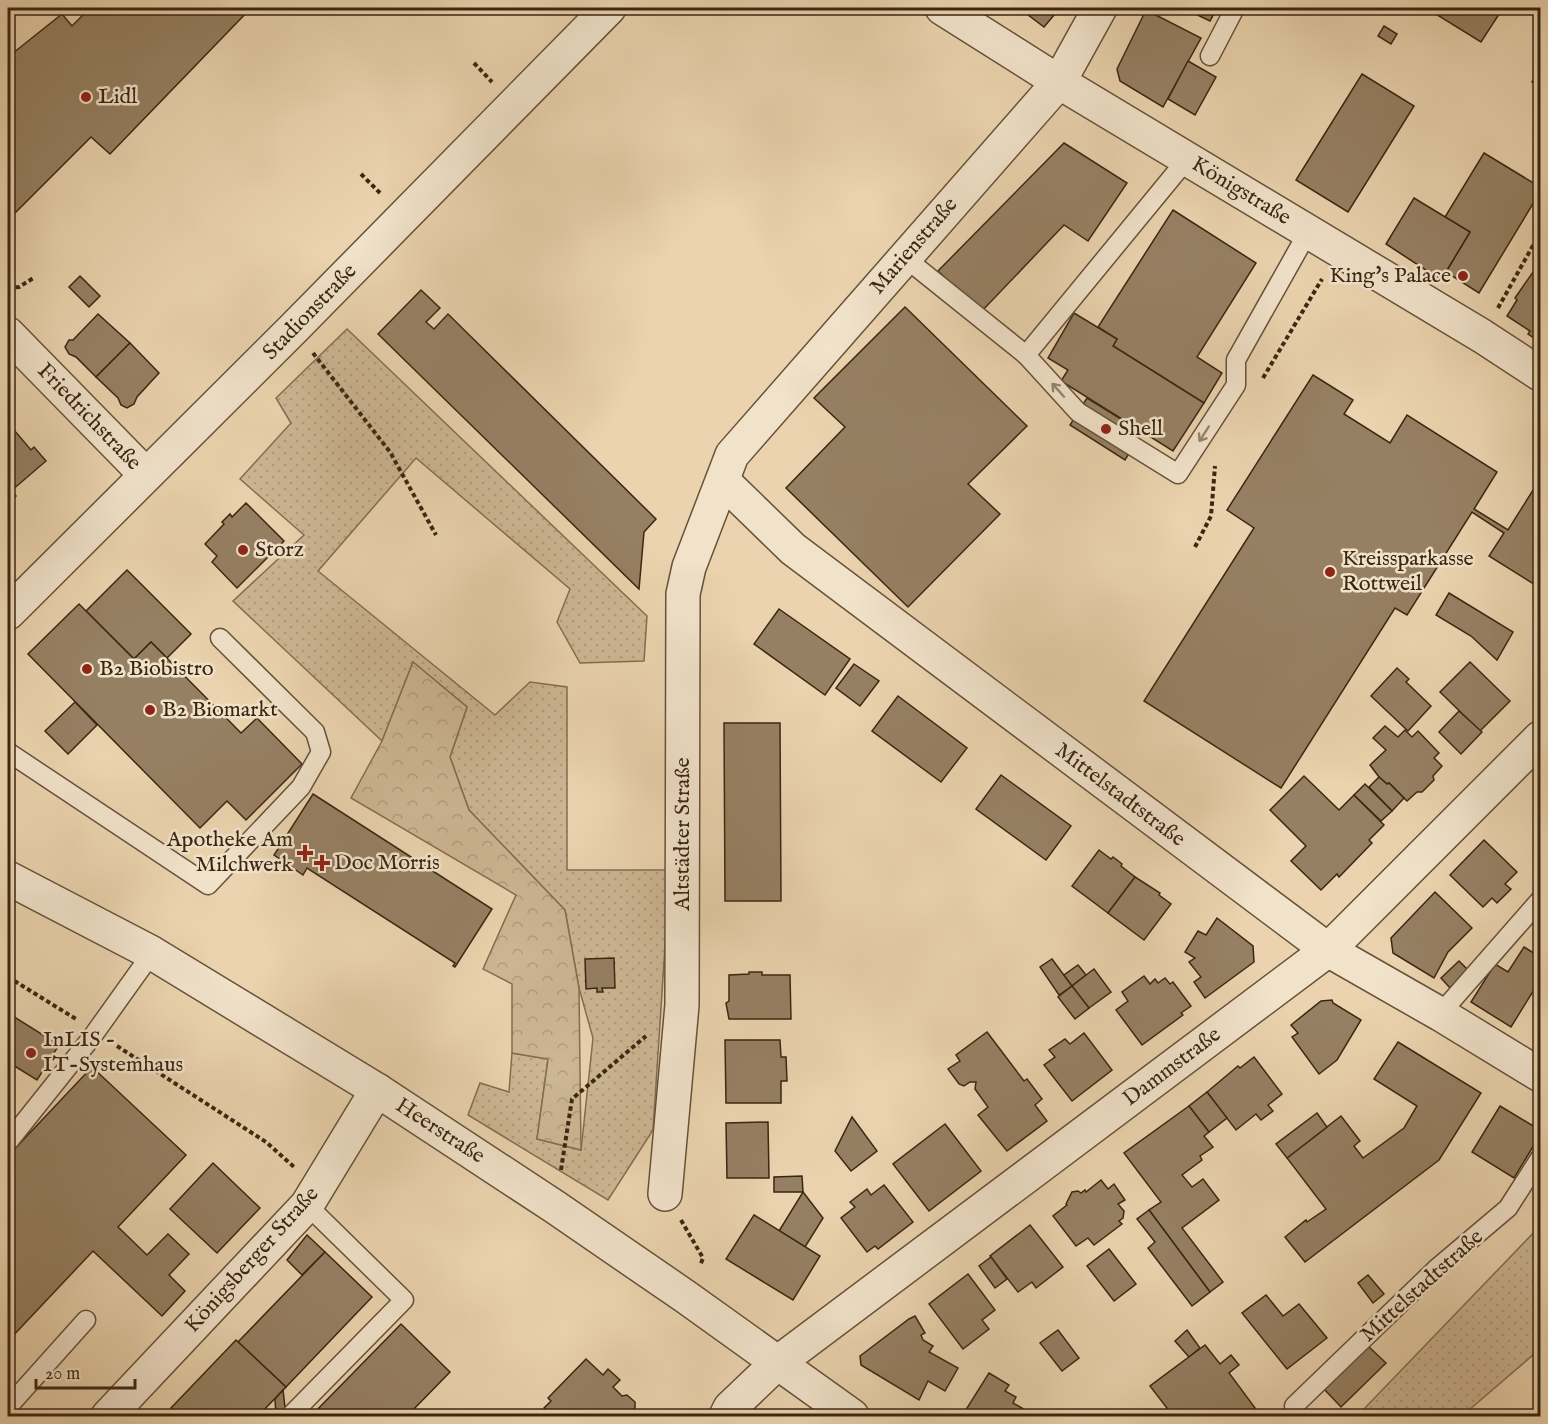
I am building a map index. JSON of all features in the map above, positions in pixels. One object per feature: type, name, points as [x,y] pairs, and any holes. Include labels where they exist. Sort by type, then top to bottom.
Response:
[{"type":"street","name":"Stadionstraße","points":[[8,613],[294,328],[609,8]]},
{"type":"street","name":"Königstraße","points":[[942,8],[1059,82],[1482,336],[1540,374]]},
{"type":"street","name":"Marienstraße","points":[[723,481],[732,455],[1059,82],[1101,8]]},
{"type":"street","name":"Friedrichstraße","points":[[8,333],[146,475]]},
{"type":"street","name":"Mittelstadtstraße","points":[[723,481],[793,549],[1328,950],[1540,1075]]},
{"type":"street","name":"Altstädter Straße","points":[[665,1194],[682,1005],[683,594],[688,567],[723,481]]},
{"type":"street","name":"Dammstraße","points":[[726,1416],[730,1408],[776,1364],[1328,950],[1540,738]]},
{"type":"street","name":"Heerstraße","points":[[8,878],[152,954],[377,1090],[555,1207],[852,1416]]},
{"type":"street","name":"Königsberger Straße","points":[[108,1416],[312,1196],[377,1090]]},
{"type":"lane","points":[[1210,56],[1235,8]]},
{"type":"lane","points":[[1026,355],[1187,159]]},
{"type":"lane","points":[[904,257],[1026,355],[1078,412],[1178,474],[1236,385],[1236,360],[1308,232]]},
{"type":"lane","points":[[8,752],[208,885],[301,787],[321,752],[315,732],[220,638]]},
{"type":"lane","points":[[1440,1014],[1540,900]]},
{"type":"lane","points":[[9,1141],[96,1032],[152,954]]},
{"type":"lane","name":"Mittelstadtstraße","points":[[1294,1406],[1437,1269],[1508,1208],[1540,1158]]},
{"type":"lane","points":[[290,1416],[404,1300],[312,1196]]},
{"type":"lane","points":[[8,1407],[86,1320]]},
{"type":"path","points":[[474,63],[483,73]]},
{"type":"path","points":[[1482,336],[1540,233]]},
{"type":"path","points":[[8,288],[19,287],[35,277]]},
{"type":"path","points":[[294,328],[390,452],[436,535]]},
{"type":"path","points":[[8,976],[266,1142],[312,1196]]},
{"type":"path","points":[[555,1207],[572,1099],[682,1005]]},
{"type":"path","points":[[665,1194],[703,1258],[686,1297]]},
{"type":"green space","points":[[347,329],[647,616],[644,661],[580,663],[557,622],[570,589],[416,458],[318,571],[495,715],[530,682],[567,687],[567,870],[670,870],[653,1130],[608,1200],[468,1115],[480,1083],[509,1092],[512,1053],[548,1059],[537,1139],[581,1150],[593,1038],[579,988],[565,910],[469,810],[450,757],[467,707],[413,662],[382,741],[233,601],[304,535],[240,479],[291,423],[276,398]]},
{"type":"green space","points":[[413,662],[467,707],[450,757],[469,810],[565,910],[579,988],[581,1150],[537,1139],[548,1059],[512,1053],[512,984],[483,969],[516,895],[351,798],[382,741]]},
{"type":"green space","points":[[1540,1226],[1540,1349],[1462,1416],[1368,1416],[1363,1410]]},
{"type":"building","name":"Lidl","points":[[90,8],[251,8],[110,154],[91,137],[8,220],[8,57],[62,14],[72,26]]},
{"type":"building","points":[[1019,8],[1060,8],[1044,27]]},
{"type":"building","points":[[1183,8],[1217,8],[1210,21]]},
{"type":"building","points":[[1426,8],[1503,8],[1481,42]]},
{"type":"building","points":[[1146,10],[1201,38],[1163,107],[1120,81],[1117,69]]},
{"type":"building","points":[[1384,26],[1397,34],[1391,44],[1378,36]]},
{"type":"building","points":[[1188,61],[1216,77],[1195,115],[1168,99]]},
{"type":"building","points":[[1540,68],[1540,87],[1532,82]]},
{"type":"building","points":[[1362,74],[1414,106],[1348,212],[1296,180]]},
{"type":"building","points":[[1064,143],[1127,183],[1088,241],[1064,225],[981,312],[938,271]]},
{"type":"building","points":[[1484,153],[1540,187],[1540,192],[1479,293],[1446,272],[1470,232],[1445,217]]},
{"type":"building","points":[[1414,198],[1470,232],[1441,280],[1386,244]]},
{"type":"building","points":[[1173,210],[1256,263],[1197,357],[1222,373],[1204,403],[1113,346],[1117,339],[1098,327]]},
{"type":"building","points":[[1540,262],[1540,342],[1528,334],[1530,331],[1507,316],[1517,300],[1515,298]]},
{"type":"building","points":[[80,276],[100,296],[89,307],[69,287]]},
{"type":"building","points":[[421,290],[440,308],[426,322],[434,329],[448,314],[656,519],[644,532],[639,589],[378,334]]},
{"type":"building","points":[[905,307],[1027,426],[968,484],[1000,514],[908,607],[786,488],[845,427],[814,398]]},
{"type":"building","name":"Shell","points":[[1074,313],[1117,339],[1113,346],[1204,403],[1173,451],[1061,381],[1068,370],[1048,358]]},
{"type":"building","points":[[98,314],[130,343],[96,377],[76,357],[69,354],[65,347],[69,340],[73,340]]},
{"type":"building","points":[[130,343],[159,373],[137,397],[134,404],[127,408],[121,405],[118,398],[96,377]]},
{"type":"building","name":"Kreissparkasse Rottweil","points":[[1313,375],[1353,400],[1344,414],[1390,443],[1407,415],[1497,472],[1474,509],[1508,530],[1540,479],[1540,588],[1489,556],[1504,533],[1472,512],[1407,615],[1395,608],[1281,788],[1144,701],[1254,528],[1227,510]]},
{"type":"building","name":"Shell","points":[[1087,398],[1142,432],[1125,460],[1070,425]]},
{"type":"building","points":[[8,423],[31,450],[34,447],[46,461],[11,491],[16,496],[8,503]]},
{"type":"building","name":"Storz","points":[[246,503],[284,541],[237,588],[212,562],[217,556],[205,544],[230,514],[232,517]]},
{"type":"building","points":[[127,570],[191,634],[167,658],[151,642],[134,659],[86,611]]},
{"type":"building","points":[[1449,593],[1513,632],[1497,660],[1471,636],[1436,615]]},
{"type":"building","name":"B2 Biomarkt","points":[[79,604],[134,659],[151,642],[241,733],[257,718],[302,764],[246,820],[227,801],[200,828],[28,654]]},
{"type":"building","points":[[779,609],[850,659],[825,695],[754,644]]},
{"type":"building","points":[[1470,662],[1510,701],[1480,731],[1440,692]]},
{"type":"building","points":[[854,664],[879,681],[860,706],[836,688]]},
{"type":"building","points":[[1397,668],[1409,679],[1406,682],[1431,706],[1408,731],[1371,696]]},
{"type":"building","points":[[898,696],[967,748],[941,782],[872,731]]},
{"type":"building","points":[[75,702],[97,725],[68,754],[45,731]]},
{"type":"building","points":[[1459,711],[1482,732],[1461,754],[1439,732]]},
{"type":"building","points":[[724,723],[780,723],[781,901],[725,901]]},
{"type":"building","points":[[1385,726],[1398,737],[1405,730],[1412,737],[1418,731],[1439,753],[1434,758],[1442,766],[1433,776],[1434,780],[1422,792],[1417,792],[1407,801],[1389,783],[1387,784],[1379,777],[1370,765],[1386,750],[1373,738]]},
{"type":"building","points":[[1001,775],[1071,826],[1046,860],[976,809]]},
{"type":"building","points":[[1304,776],[1339,810],[1354,795],[1384,825],[1369,840],[1372,843],[1339,877],[1337,874],[1321,890],[1291,861],[1306,846],[1270,810]]},
{"type":"building","points":[[1379,777],[1387,784],[1389,783],[1404,798],[1392,811],[1369,787]]},
{"type":"building","points":[[1365,784],[1392,811],[1381,821],[1354,795]]},
{"type":"building","points":[[313,794],[492,909],[455,967],[453,966],[455,963],[307,868],[303,875],[274,855]]},
{"type":"building","points":[[1484,840],[1517,872],[1505,884],[1511,889],[1497,903],[1492,898],[1483,907],[1450,875]]},
{"type":"building","points":[[1099,850],[1111,859],[1113,857],[1135,877],[1108,913],[1072,886]]},
{"type":"building","points":[[1135,877],[1160,893],[1159,895],[1171,904],[1144,940],[1108,913]]},
{"type":"building","points":[[1435,892],[1472,928],[1448,952],[1434,978],[1393,953],[1391,938]]},
{"type":"building","points":[[1217,918],[1253,946],[1254,962],[1205,998],[1194,982],[1201,977],[1189,962],[1195,958],[1185,952],[1198,931],[1206,935]]},
{"type":"building","points":[[1524,947],[1540,957],[1540,980],[1511,1027],[1471,1002],[1495,964],[1508,972]]},
{"type":"building","points":[[614,958],[615,988],[602,988],[603,992],[597,992],[597,988],[586,989],[585,959]]},
{"type":"building","points":[[1052,959],[1072,986],[1059,995],[1040,967]]},
{"type":"building","points":[[1459,961],[1468,970],[1450,988],[1441,978]]},
{"type":"building","points":[[1078,965],[1086,975],[1072,986],[1064,975]]},
{"type":"building","points":[[1094,969],[1111,992],[1089,1008],[1072,986]]},
{"type":"building","points":[[749,972],[762,972],[762,975],[790,975],[791,1019],[729,1019],[726,1003],[729,1001],[729,975],[749,974]]},
{"type":"building","points":[[1144,976],[1150,984],[1155,979],[1158,983],[1165,978],[1170,984],[1173,982],[1191,1006],[1181,1013],[1183,1015],[1142,1045],[1116,1010],[1128,1001],[1122,992]]},
{"type":"building","points":[[1072,986],[1089,1008],[1075,1019],[1058,997]]},
{"type":"building","points":[[1332,1000],[1333,1003],[1361,1020],[1337,1060],[1319,1074],[1292,1037],[1298,1033],[1291,1025],[1321,1001]]},
{"type":"building","name":"InLIS - IT-Systemhaus","points":[[8,1013],[59,1045],[37,1080],[8,1062]]},
{"type":"building","points":[[987,1032],[1024,1081],[1027,1079],[1042,1099],[1035,1105],[1047,1121],[1007,1151],[978,1115],[988,1107],[975,1089],[976,1082],[970,1082],[964,1086],[959,1084],[948,1069],[960,1061],[956,1055]]},
{"type":"building","points":[[1084,1033],[1112,1070],[1072,1101],[1044,1065],[1055,1057],[1049,1050],[1065,1039],[1070,1044]]},
{"type":"building","points":[[725,1040],[780,1040],[781,1057],[786,1057],[787,1081],[781,1081],[781,1103],[726,1103]]},
{"type":"building","points":[[1398,1042],[1481,1093],[1439,1160],[1305,1262],[1285,1237],[1306,1220],[1307,1222],[1326,1209],[1287,1158],[1341,1116],[1360,1141],[1354,1146],[1363,1158],[1404,1128],[1417,1106],[1374,1079]]},
{"type":"building","points":[[1254,1057],[1282,1094],[1268,1105],[1273,1111],[1261,1120],[1256,1114],[1236,1130],[1207,1092],[1238,1066],[1240,1068]]},
{"type":"building","points":[[92,1067],[186,1155],[118,1227],[147,1255],[168,1234],[189,1254],[169,1275],[185,1291],[162,1316],[93,1251],[8,1341],[8,1156]]},
{"type":"building","points":[[1207,1092],[1227,1118],[1209,1132],[1189,1106]]},
{"type":"building","points":[[1189,1106],[1209,1132],[1204,1136],[1213,1147],[1200,1156],[1202,1160],[1182,1175],[1192,1187],[1203,1179],[1219,1200],[1182,1228],[1223,1282],[1210,1292],[1149,1210],[1161,1202],[1124,1153]]},
{"type":"building","points":[[1500,1106],[1540,1130],[1540,1135],[1514,1178],[1472,1152]]},
{"type":"building","points":[[1317,1113],[1327,1127],[1287,1158],[1276,1144]]},
{"type":"building","points":[[852,1117],[877,1151],[851,1171],[835,1151]]},
{"type":"building","points":[[768,1122],[769,1178],[727,1178],[726,1123]]},
{"type":"building","points":[[945,1124],[981,1171],[929,1211],[893,1164]]},
{"type":"building","points":[[213,1163],[260,1208],[217,1253],[170,1209]]},
{"type":"building","points":[[802,1176],[803,1192],[774,1192],[774,1177]]},
{"type":"building","points":[[1101,1180],[1108,1189],[1114,1184],[1125,1200],[1118,1204],[1124,1211],[1123,1218],[1119,1221],[1122,1224],[1094,1245],[1088,1238],[1076,1246],[1053,1216],[1067,1205],[1072,1192],[1081,1193],[1085,1190],[1086,1192]]},
{"type":"building","points":[[884,1185],[913,1222],[878,1249],[875,1246],[867,1252],[841,1218],[855,1207],[850,1202],[867,1189],[871,1195]]},
{"type":"building","points":[[803,1192],[823,1218],[805,1247],[779,1231]]},
{"type":"building","points":[[1149,1210],[1210,1292],[1192,1306],[1148,1248],[1155,1242],[1137,1219]]},
{"type":"building","points":[[754,1215],[820,1256],[793,1300],[726,1259]]},
{"type":"building","points":[[1030,1225],[1063,1267],[1036,1288],[1032,1282],[1018,1292],[990,1256]]},
{"type":"building","points":[[307,1235],[325,1252],[302,1275],[287,1260]]},
{"type":"building","points":[[1109,1249],[1136,1284],[1114,1301],[1087,1266]]},
{"type":"building","points":[[325,1252],[372,1297],[286,1387],[238,1342]]},
{"type":"building","points":[[991,1257],[1007,1279],[995,1288],[979,1266]]},
{"type":"building","points":[[968,1274],[995,1310],[982,1320],[989,1329],[963,1349],[929,1304]]},
{"type":"building","points":[[1368,1275],[1384,1294],[1373,1303],[1358,1283]]},
{"type":"building","points":[[1266,1295],[1283,1316],[1299,1304],[1327,1338],[1287,1369],[1242,1313]]},
{"type":"building","points":[[915,1316],[925,1333],[921,1335],[923,1340],[933,1346],[929,1352],[958,1368],[945,1391],[928,1381],[919,1400],[861,1365],[860,1356]]},
{"type":"building","points":[[401,1324],[450,1372],[412,1411],[417,1416],[311,1416]]},
{"type":"building","points":[[1058,1330],[1079,1358],[1062,1371],[1040,1343]]},
{"type":"building","points":[[1187,1330],[1200,1348],[1189,1357],[1175,1341]]},
{"type":"building","points":[[236,1340],[286,1387],[258,1416],[181,1416],[171,1408]]},
{"type":"building","points":[[1205,1345],[1220,1364],[1231,1355],[1239,1365],[1229,1373],[1261,1416],[1173,1416],[1150,1386]]},
{"type":"building","points":[[1368,1346],[1386,1363],[1341,1407],[1324,1389]]},
{"type":"building","points":[[586,1359],[603,1375],[608,1369],[620,1380],[613,1387],[622,1396],[627,1395],[635,1402],[635,1408],[629,1415],[566,1416],[563,1414],[553,1416],[544,1408],[551,1401],[548,1398]]},
{"type":"building","points":[[989,1373],[1009,1385],[1005,1391],[1016,1397],[1013,1403],[1036,1416],[962,1416]]},
{"type":"building","points":[[283,1390],[286,1416],[276,1416],[275,1399]]},
{"type":"place","name":"Lidl","points":[[86,97]]},
{"type":"place","name":"King's Palace","points":[[1463,276]]},
{"type":"place","name":"Shell","points":[[1106,429]]},
{"type":"place","name":"Storz","points":[[243,550]]},
{"type":"place","name":"Kreissparkasse Rottweil","points":[[1330,572]]},
{"type":"place","name":"B2 Biobistro","points":[[87,669]]},
{"type":"place","name":"B2 Biomarkt","points":[[150,710]]},
{"type":"place","name":"Apotheke Am Milchwerk","points":[[305,853]]},
{"type":"place","name":"Doc Morris","points":[[322,863]]},
{"type":"place","name":"InLIS - IT-Systemhaus","points":[[31,1053]]}]
